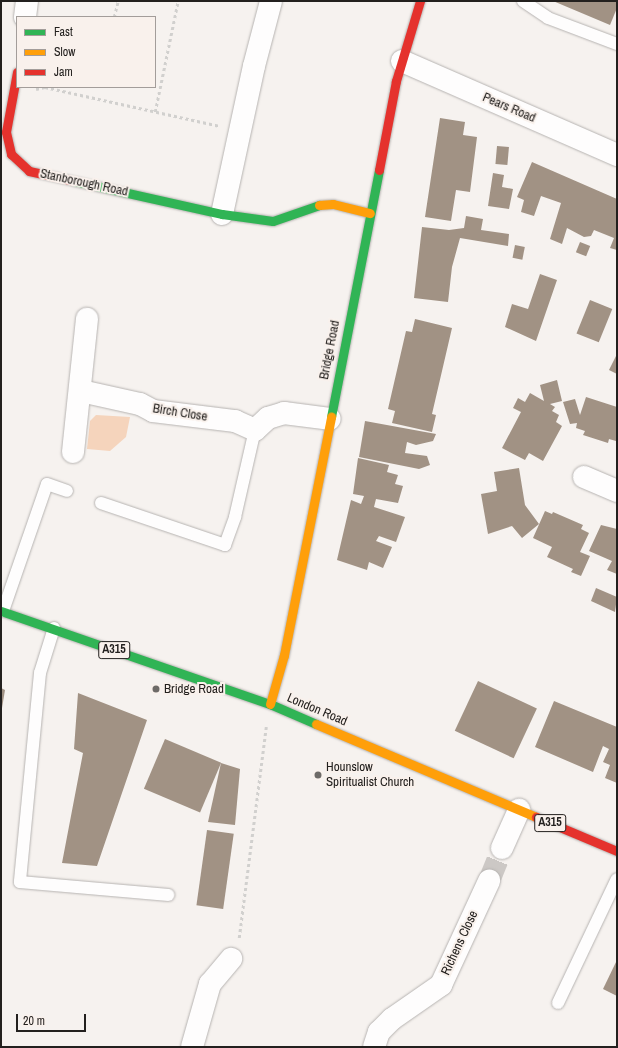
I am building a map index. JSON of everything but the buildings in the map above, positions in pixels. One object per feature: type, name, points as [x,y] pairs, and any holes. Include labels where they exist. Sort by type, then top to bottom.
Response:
[{"type":"street","points":[[25,16],[27,1]]},
{"type":"street","points":[[222,214],[239,130],[271,1]]},
{"type":"street","name":"Bridge Road","points":[[270,704],[284,655],[370,213],[402,61],[420,1]]},
{"type":"street","name":"Pears Road","points":[[402,61],[617,155]]},
{"type":"street","name":"Stanborough Road","points":[[16,77],[6,132],[11,154],[29,171],[222,214],[273,221],[313,206],[333,204],[370,213]]},
{"type":"street","points":[[74,452],[87,319]]},
{"type":"street","name":"Birch Close","points":[[81,391],[140,404],[153,412],[234,421],[256,430]]},
{"type":"street","points":[[256,430],[268,418],[284,413],[330,420]]},
{"type":"street","points":[[584,477],[617,491]]},
{"type":"street","name":"London Road","points":[[2,611],[270,704],[617,851]]},
{"type":"street","points":[[502,848],[519,810]]},
{"type":"street","name":"Richens Close","points":[[374,1047],[379,1032],[392,1018],[441,985],[488,881]]},
{"type":"street","points":[[192,1047],[210,984],[231,959]]},
{"type":"lane","points":[[523,1],[548,18],[617,44]]},
{"type":"lane","points":[[100,503],[225,545],[235,517],[256,430]]},
{"type":"lane","points":[[2,611],[47,484],[67,491]]},
{"type":"lane","points":[[54,628],[40,672],[20,882],[168,895]]},
{"type":"lane","points":[[558,1003],[617,879]]},
{"type":"path","points":[[114,16],[118,1]]},
{"type":"path","points":[[155,112],[178,1]]},
{"type":"path","points":[[29,90],[45,88],[239,130]]},
{"type":"path","points":[[231,959],[238,943],[262,748],[270,704]]},
{"type":"shaded area","points":[[96,415],[130,417],[126,437],[110,451],[87,449],[90,421]]},
{"type":"tunnel","points":[[489,881],[502,848]]},
{"type":"traffic: fast","points":[[331,417],[379,170]]},
{"type":"traffic: fast","points":[[74,181],[222,214],[273,221],[319,205]]},
{"type":"traffic: fast","points":[[1,611],[270,704],[316,724]]},
{"type":"traffic: slow","points":[[319,205],[333,204],[370,213]]},
{"type":"traffic: slow","points":[[270,704],[284,655],[331,417]]},
{"type":"traffic: slow","points":[[316,724],[536,817]]},
{"type":"traffic: jam","points":[[379,170],[396,81],[420,1]]},
{"type":"traffic: jam","points":[[16,77],[6,132],[11,154],[29,171],[74,181]]},
{"type":"traffic: jam","points":[[536,817],[617,851]]},
{"type":"place","name":"Bridge Road","points":[[156,689]]},
{"type":"place","name":"Hounslow Spiritualist Church","points":[[318,775]]}]
